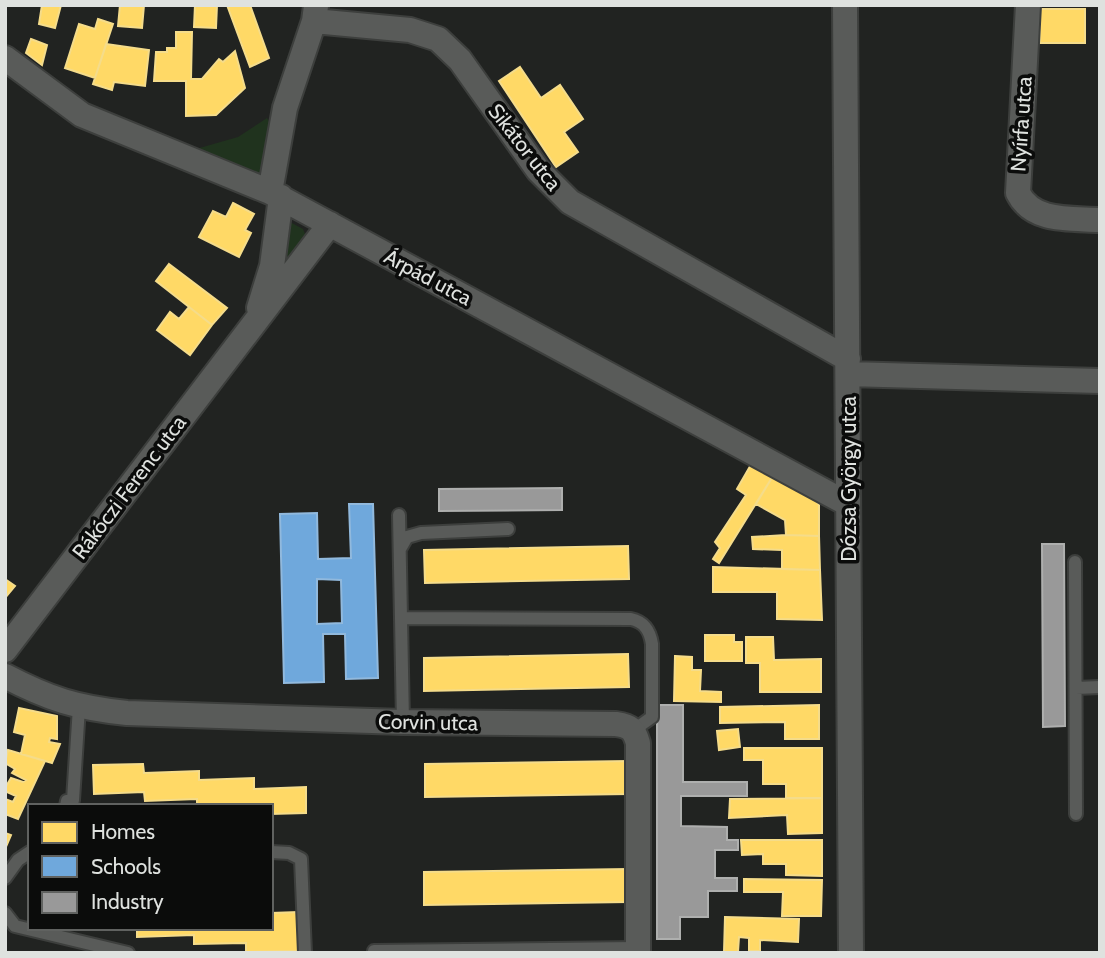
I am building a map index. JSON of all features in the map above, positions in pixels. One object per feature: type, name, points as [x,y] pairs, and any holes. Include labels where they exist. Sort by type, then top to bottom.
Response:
[{"type":"street","name":"Dózsa György utca","points":[[845,5],[851,953]]},
{"type":"street","name":"Nyírfa utca","points":[[1028,5],[1018,193],[1026,206],[1049,216],[1100,220]]},
{"type":"street","name":"Sikátor utca","points":[[275,195],[285,108],[315,13],[410,30],[438,39],[460,60],[538,170],[570,202],[848,367],[1100,381]]},
{"type":"street","name":"Árpád utca","points":[[5,58],[82,115],[275,195],[848,504]]},
{"type":"street","name":"Rákóczi Ferenc utca","points":[[253,325],[272,266],[275,195]]},
{"type":"street","name":"Rákóczi Ferenc utca","points":[[5,649],[331,224]]},
{"type":"street","name":"Corvin utca","points":[[5,676],[35,692],[79,707],[127,713],[402,722],[616,724],[634,730]]},
{"type":"street","points":[[634,730],[638,743],[637,951]]},
{"type":"lane","points":[[399,515],[402,722]]},
{"type":"lane","points":[[400,553],[403,542],[413,535],[508,529]]},
{"type":"lane","points":[[1075,562],[1076,814]]},
{"type":"lane","points":[[401,618],[641,622],[650,634],[652,644],[652,717],[634,730]]},
{"type":"lane","points":[[1076,688],[1100,687]]},
{"type":"lane","points":[[67,804],[73,800],[79,707]]},
{"type":"lane","points":[[273,852],[296,855],[303,864],[305,953]]},
{"type":"lane","points":[[5,878],[18,860],[28,853]]},
{"type":"lane","points":[[5,913],[15,926],[28,929]]},
{"type":"lane","points":[[32,930],[128,953]]},
{"type":"lane","points":[[374,951],[637,951]]},
{"type":"green space","points":[[267,118],[270,123],[261,171],[255,176],[196,149],[238,137]]},
{"type":"green space","points":[[288,221],[303,229],[306,236],[277,280]]},
{"type":"building: Homes","points":[[42,5],[61,5],[55,28],[39,24]]},
{"type":"building: Homes","points":[[120,5],[144,5],[142,28],[118,26]]},
{"type":"building: Homes","points":[[195,5],[217,5],[216,28],[194,27]]},
{"type":"building: Homes","points":[[227,5],[250,5],[269,58],[250,67]]},
{"type":"building: Homes","points":[[1040,9],[1085,9],[1085,43],[1040,43]]},
{"type":"building: Homes","points":[[98,19],[113,24],[95,78],[65,68],[79,24],[95,29]]},
{"type":"building: Homes","points":[[176,32],[192,32],[191,79],[202,79],[219,59],[223,62],[235,51],[245,88],[216,115],[186,116],[186,81],[154,81],[156,52],[167,52],[167,48],[176,48]]},
{"type":"building: Homes","points":[[31,39],[47,45],[42,65],[26,53]]},
{"type":"building: Homes","points":[[106,44],[149,50],[145,86],[114,82],[112,90],[93,84]]},
{"type":"building: Homes","points":[[520,67],[541,98],[560,85],[583,119],[564,132],[578,152],[556,167],[499,81]]},
{"type":"building: Homes","points":[[233,203],[254,214],[245,230],[251,233],[239,257],[199,237],[213,211],[226,217]]},
{"type":"building: Homes","points":[[169,264],[227,308],[212,325],[156,281]]},
{"type":"building: Homes","points":[[189,307],[212,325],[190,355],[157,330],[170,312],[179,319]]},
{"type":"building: Homes","points":[[752,463],[773,476],[719,563],[713,559],[720,548],[715,542],[746,495],[737,489]]},
{"type":"building: Homes","points":[[773,476],[813,497],[819,505],[819,536],[786,535],[785,520],[756,504]]},
{"type":"building: Homes","points":[[819,536],[820,570],[782,569],[782,550],[753,549],[752,537]]},
{"type":"building: Homes","points":[[628,546],[629,579],[425,583],[424,550]]},
{"type":"building: Homes","points":[[713,567],[820,570],[822,620],[777,619],[777,592],[713,592]]},
{"type":"building: Homes","points":[[5,579],[15,586],[5,598]]},
{"type":"building: Homes","points":[[705,635],[734,635],[734,642],[742,642],[742,661],[705,661]]},
{"type":"building: Homes","points":[[746,637],[773,637],[774,660],[821,659],[821,692],[760,692],[760,663],[746,663]]},
{"type":"building: Homes","points":[[628,654],[629,687],[424,691],[424,658]]},
{"type":"building: Homes","points":[[675,656],[692,657],[692,670],[701,670],[700,691],[721,692],[721,702],[674,701]]},
{"type":"building: Homes","points":[[819,705],[819,739],[785,739],[785,722],[720,723],[720,707]]},
{"type":"building: Homes","points":[[19,708],[57,716],[57,739],[50,738],[49,742],[60,744],[52,763],[21,754],[25,735],[14,732]]},
{"type":"building: Homes","points":[[738,729],[740,747],[719,750],[717,731]]},
{"type":"building: Homes","points":[[744,748],[822,748],[822,798],[786,798],[786,784],[763,784],[763,760],[744,760]]},
{"type":"building: Homes","points":[[8,750],[45,761],[18,819],[5,814],[5,799],[13,802],[16,796],[5,791],[5,788],[11,778],[23,782],[26,780],[12,773],[15,769],[5,763]]},
{"type":"building: Homes","points":[[629,761],[629,794],[425,797],[425,764]]},
{"type":"building: Homes","points":[[143,764],[144,773],[199,771],[199,780],[254,778],[254,789],[306,787],[306,813],[273,814],[273,804],[197,804],[197,799],[145,801],[144,792],[94,794],[93,765]]},
{"type":"building: Homes","points":[[822,798],[822,833],[788,834],[787,815],[729,818],[730,799]]},
{"type":"building: Homes","points":[[5,833],[11,835],[5,849]]},
{"type":"building: Homes","points":[[741,840],[822,840],[822,876],[786,875],[786,864],[763,864],[763,854],[742,855]]},
{"type":"building: Homes","points":[[628,869],[628,902],[424,905],[424,872]]},
{"type":"building: Homes","points":[[744,879],[822,880],[821,916],[782,916],[783,892],[744,892]]},
{"type":"building: Homes","points":[[298,912],[299,951],[246,952],[246,943],[194,944],[194,935],[137,937],[137,930],[273,930],[273,913]]},
{"type":"building: Homes","points":[[725,917],[799,919],[798,942],[760,940],[760,951],[749,951],[749,938],[739,937],[738,952],[724,952]]},
{"type":"building: Schools","points":[[349,504],[373,504],[378,678],[346,679],[345,634],[323,634],[324,682],[284,683],[280,514],[317,513],[318,559],[351,558]],"holes":[[[317,579],[341,580],[342,623],[317,624]]]},
{"type":"building: Industry","points":[[562,488],[562,510],[439,511],[439,489]]},
{"type":"building: Industry","points":[[1042,544],[1064,544],[1065,726],[1043,727]]},
{"type":"building: Industry","points":[[657,705],[683,705],[683,782],[747,782],[747,796],[681,796],[681,826],[727,827],[727,840],[738,840],[738,850],[715,850],[715,878],[737,878],[737,891],[708,891],[708,917],[680,917],[680,939],[657,939]]}]
